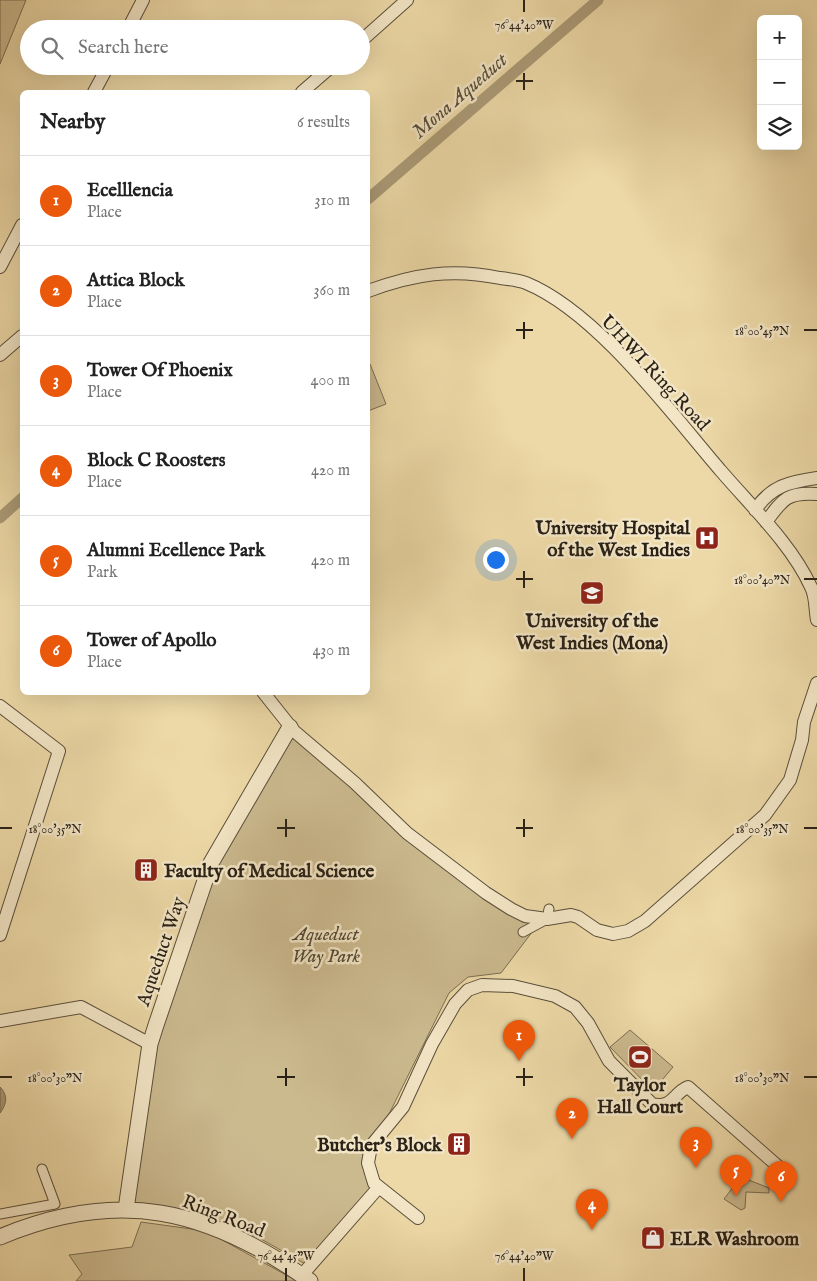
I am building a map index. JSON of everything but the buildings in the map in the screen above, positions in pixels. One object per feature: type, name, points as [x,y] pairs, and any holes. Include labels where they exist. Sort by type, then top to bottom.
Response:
[{"type":"street","points":[[133,20],[143,0]]},
{"type":"street","points":[[370,32],[407,0]]},
{"type":"street","points":[[95,90],[103,75]]},
{"type":"street","points":[[304,90],[322,75]]},
{"type":"street","points":[[0,266],[20,229]]},
{"type":"street","name":"UHWI Ring Road","points":[[370,290],[408,277],[447,272],[516,281],[526,283],[553,298],[581,318],[615,349],[766,522],[800,566],[812,588],[817,620]]},
{"type":"street","points":[[0,355],[20,338]]},
{"type":"street","points":[[755,510],[767,495],[783,484],[817,478]]},
{"type":"street","points":[[766,522],[780,503],[789,496],[817,494]]},
{"type":"street","points":[[265,695],[290,727],[355,783],[406,834],[511,909],[524,916],[571,915],[597,930],[613,934],[628,931],[645,921],[765,815],[790,780],[802,740],[804,722],[817,683]]},
{"type":"street","points":[[0,706],[59,751],[2,923],[0,935]]},
{"type":"street","name":"Aqueduct Way","points":[[126,1209],[150,1044],[211,863],[290,727]]},
{"type":"street","points":[[523,932],[548,914]]},
{"type":"street","points":[[418,1218],[374,1183],[368,1162],[371,1146],[403,1107],[432,1044],[455,1004],[468,990],[482,985],[513,986],[555,996],[575,1007],[588,1023],[608,1061],[652,1104],[660,1106],[670,1102],[683,1089],[688,1087],[781,1169]]},
{"type":"street","points":[[0,1021],[81,1007],[150,1044]]},
{"type":"street","points":[[0,1214],[55,1204],[42,1169]]},
{"type":"street","points":[[306,1278],[379,1187]]},
{"type":"street","name":"Ring Road","points":[[0,1238],[40,1223],[107,1209],[126,1209],[185,1218],[228,1233],[269,1253],[306,1278]]},
{"type":"green space","points":[[0,0],[26,0],[0,64]]},
{"type":"green space","points":[[370,364],[386,404],[370,410]]},
{"type":"green space","name":"Aqueduct Way Park","points":[[292,733],[389,822],[539,923],[501,973],[468,977],[449,993],[389,1114],[362,1151],[374,1188],[307,1265],[261,1239],[193,1211],[132,1204],[157,1033],[214,864]]},
{"type":"green space","name":"Taylor Hall Court","points":[[630,1030],[673,1067],[653,1091],[610,1047]]},
{"type":"green space","points":[[741,1177],[769,1188],[769,1193],[746,1192],[745,1208],[741,1210],[724,1199]]},
{"type":"green space","points":[[141,1222],[206,1231],[297,1281],[76,1281],[82,1274],[69,1255],[132,1247]]},
{"type":"shaded area","points":[[0,1087],[6,1100],[0,1113]]},
{"type":"waterway","name":"Mona Aqueduct","points":[[370,197],[598,0]]},
{"type":"waterway","name":"Mona Aqueduct","points":[[0,518],[20,500]]},
{"type":"place","name":"University Hospital of the West Indies","points":[[707,538]]},
{"type":"place","name":"University of the West Indies (Mona)","points":[[592,593]]},
{"type":"place","name":"Faculty of Medical Science","points":[[146,870]]},
{"type":"place","name":"Taylor Hall Court","points":[[640,1057]]},
{"type":"place","name":"Ecelllencia","points":[[519,1061]]},
{"type":"place","name":"Attica Block","points":[[572,1139]]},
{"type":"place","name":"Butcher's Block","points":[[459,1144]]},
{"type":"place","name":"Tower Of Phoenix","points":[[696,1168]]},
{"type":"place","name":"Alumni Ecellence Park","points":[[736,1196]]},
{"type":"place","name":"Tower of Apollo","points":[[781,1202]]},
{"type":"place","name":"Block C Roosters","points":[[592,1230]]},
{"type":"place","name":"ELR Washroom","points":[[653,1238]]}]
